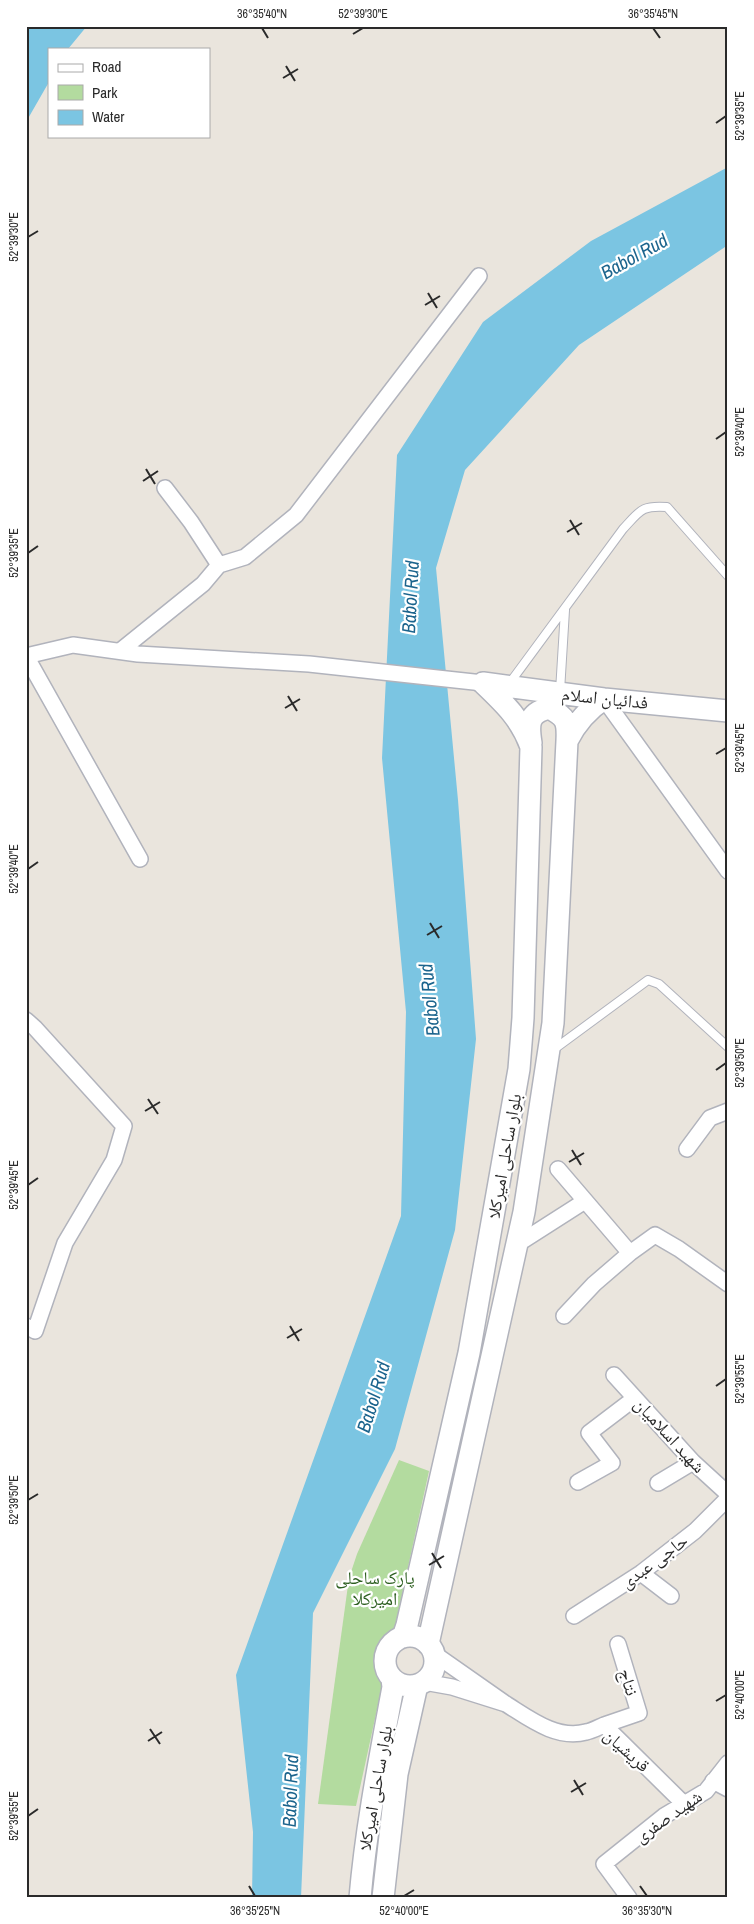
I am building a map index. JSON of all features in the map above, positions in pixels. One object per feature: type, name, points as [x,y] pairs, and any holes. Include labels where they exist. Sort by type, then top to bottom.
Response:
[{"type":"main road","name":"فدائیان اسلام","points":[[483,684],[604,699],[728,711]]},
{"type":"main road","name":"بلوار ساحلی امیرکلا","points":[[403,1637],[469,1353],[519,1068],[523,1008],[531,748],[525,730],[517,718],[483,684]]},
{"type":"main road","name":"بلوار ساحلی امیرکلا","points":[[431,1648],[524,1212],[553,1023],[567,741],[581,718],[604,699]]},
{"type":"main road","points":[[531,748],[530,719],[539,710],[549,708],[563,716],[567,727],[567,741]]},
{"type":"main road","points":[[414,1636],[422,1638],[431,1648],[434,1667],[431,1675],[421,1683],[409,1686],[401,1685],[392,1679],[385,1667],[384,1658],[386,1650],[391,1644],[403,1637],[414,1636]]},
{"type":"main road","name":"بلوار ساحلی امیرکلا","points":[[360,1898],[362,1866],[377,1770],[393,1687],[392,1679]]},
{"type":"main road","name":"بلوار ساحلی امیرکلا","points":[[383,1898],[397,1774],[421,1683]]},
{"type":"street","points":[[120,651],[203,584],[220,565],[245,557],[296,515],[479,276]]},
{"type":"street","points":[[165,488],[220,565]]},
{"type":"street","points":[[140,859],[26,656],[73,645],[120,651],[310,664],[483,684]]},
{"type":"street","points":[[604,699],[728,871]]},
{"type":"street","points":[[26,1020],[36,1028],[124,1126],[114,1160],[65,1243],[35,1331],[26,1326]]},
{"type":"street","points":[[687,1148],[710,1118],[728,1111]]},
{"type":"street","points":[[558,1169],[630,1253]]},
{"type":"street","points":[[524,1240],[585,1200]]},
{"type":"street","points":[[564,1316],[594,1284],[630,1253],[655,1235],[679,1249],[728,1284]]},
{"type":"street","name":"شهید اسلامیان","points":[[614,1375],[693,1462],[728,1494]]},
{"type":"street","points":[[578,1482],[612,1463],[589,1433],[636,1398]]},
{"type":"street","points":[[658,1483],[693,1462]]},
{"type":"street","name":"حاجی عبدی","points":[[574,1616],[640,1573],[695,1530],[728,1498]]},
{"type":"street","points":[[640,1573],[671,1596]]},
{"type":"street","name":"نتاج","points":[[604,1724],[639,1713],[618,1644]]},
{"type":"street","points":[[431,1648],[506,1704]]},
{"type":"street","points":[[421,1683],[452,1687],[506,1704]]},
{"type":"street","name":"قریشیان","points":[[506,1704],[535,1722],[559,1733],[585,1733],[604,1724],[684,1804]]},
{"type":"street","name":"شهید صفری","points":[[629,1898],[604,1864],[664,1816],[706,1791],[728,1763]]},
{"type":"street","points":[[713,1781],[728,1789]]},
{"type":"lane","points":[[507,687],[623,529],[640,511],[651,506],[667,507],[728,576]]},
{"type":"lane","points":[[560,693],[565,610]]},
{"type":"lane","points":[[548,1054],[648,980],[659,984],[728,1047]]},
{"type":"green space","name":"پارک ساحلی امیرکلا","points":[[399,1460],[429,1471],[356,1806],[318,1804],[349,1578],[357,1554]]},
{"type":"water","points":[[26,26],[87,26],[69,48],[48,48],[48,84],[26,122]]},
{"type":"water","name":"Babol Rud","points":[[728,167],[728,245],[579,345],[465,470],[436,568],[458,800],[476,1039],[455,1230],[395,1449],[313,1613],[301,1898],[252,1898],[253,1832],[236,1675],[401,1216],[406,1012],[382,758],[397,455],[483,322],[591,241]]}]
